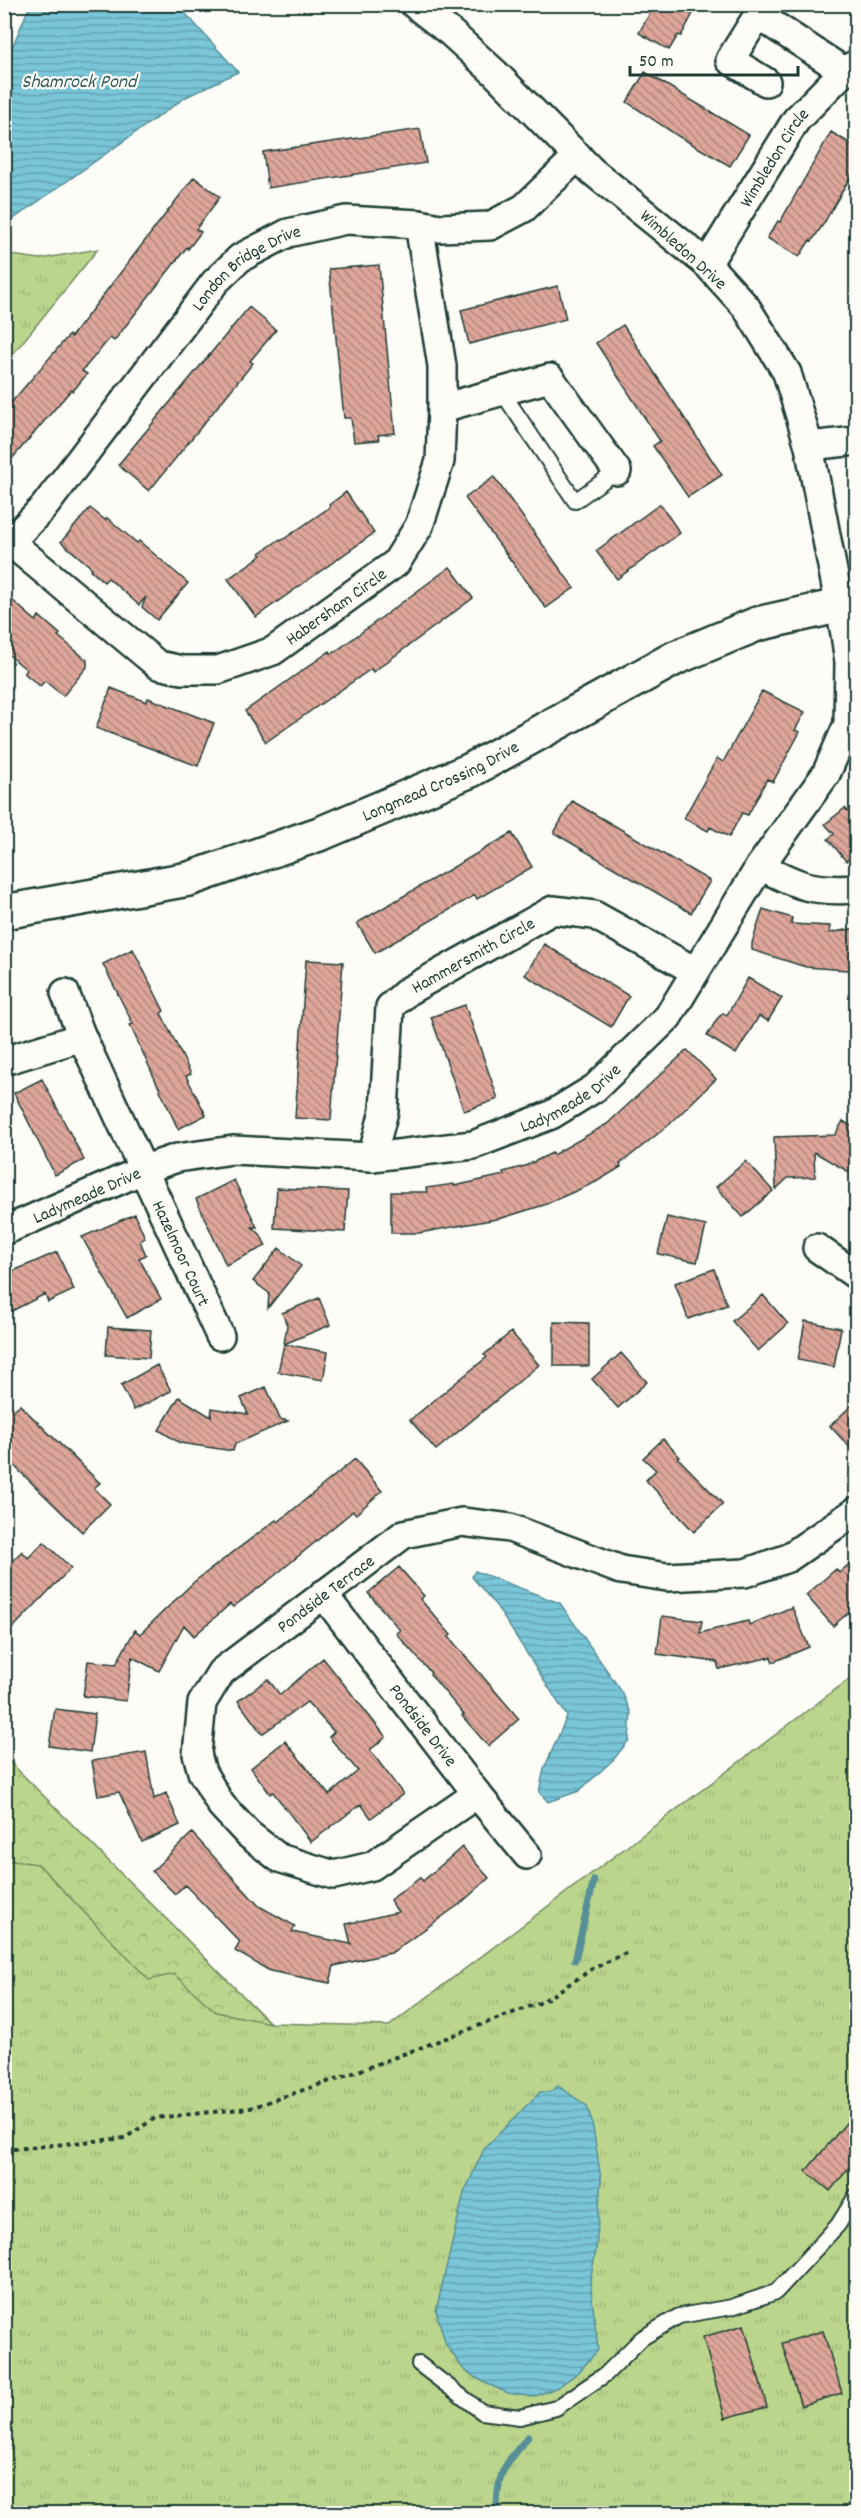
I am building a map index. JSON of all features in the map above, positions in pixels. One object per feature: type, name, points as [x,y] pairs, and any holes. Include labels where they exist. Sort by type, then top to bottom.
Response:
[{"type":"street","name":"Wimbledon Drive","points":[[414,4],[450,32],[495,73],[592,171],[707,264],[746,307],[775,350],[787,373],[809,446],[848,604]]},
{"type":"street","points":[[766,82],[730,60],[758,15],[850,68]]},
{"type":"street","name":"Wimbledon Circle","points":[[707,264],[796,120],[850,68]]},
{"type":"street","name":"London Bridge Drive","points":[[8,546],[45,507],[215,282],[240,258],[288,233],[346,220],[419,224],[440,228],[490,226],[524,208],[578,156]]},
{"type":"street","name":"Habersham Circle","points":[[8,546],[158,665],[182,670],[218,670],[273,651],[396,563],[419,526],[440,461],[442,366],[419,224]]},
{"type":"street","points":[[442,408],[550,378],[617,471]]},
{"type":"street","points":[[809,446],[856,441]]},
{"type":"street","name":"Ladymeade Drive","points":[[4,1231],[145,1169],[177,1158],[233,1150],[372,1157],[473,1145],[551,1115],[595,1088],[668,1017],[760,866],[826,774],[848,724],[848,604]]},
{"type":"street","name":"Longmead Crossing Drive","points":[[4,912],[189,879],[322,833],[471,770],[675,658],[757,624],[848,604]]},
{"type":"street","points":[[760,866],[800,886],[829,891],[856,889]]},
{"type":"street","name":"Hammersmith Circle","points":[[372,1157],[384,1111],[390,1007],[408,991],[553,910],[594,915],[695,971]]},
{"type":"street","name":"Hazelmoor Court","points":[[65,993],[82,1037],[145,1169],[220,1336]]},
{"type":"street","points":[[4,1061],[82,1037]]},
{"type":"street","points":[[817,1248],[856,1275]]},
{"type":"street","name":"Pondside Terrace","points":[[477,1794],[372,1866],[334,1875],[279,1858],[248,1834],[221,1805],[202,1772],[197,1754],[202,1703],[221,1672],[404,1534],[462,1522],[510,1528],[621,1570],[667,1577],[745,1573],[788,1558],[856,1511]]},
{"type":"street","name":"Pondside Drive","points":[[323,1594],[477,1794],[527,1855]]},
{"type":"lane","points":[[502,392],[575,501],[617,471]]},
{"type":"lane","points":[[419,2364],[482,2412],[520,2416],[556,2408],[606,2374],[642,2338],[679,2316],[732,2307],[776,2292],[838,2225],[856,2196]]},
{"type":"path","points":[[4,2150],[125,2138],[155,2118],[250,2108],[345,2076],[542,2002],[592,1969],[630,1951]]},
{"type":"green space","points":[[98,249],[5,364],[5,254],[40,259]]},
{"type":"green space","points":[[856,1674],[856,2513],[5,2513],[4,1757],[270,2023],[389,2026]]},
{"type":"green space","points":[[4,1757],[270,2023],[216,2012],[174,1974],[149,1980],[38,1864],[6,1860]]},
{"type":"water","name":"Shamrock Pond","points":[[30,5],[178,5],[238,72],[186,97],[5,225],[5,64]]},
{"type":"water","points":[[475,1571],[560,1603],[622,1692],[631,1713],[629,1740],[614,1759],[579,1791],[548,1802],[539,1792],[544,1769],[567,1716],[497,1607],[472,1577]]},
{"type":"water","points":[[558,2086],[587,2106],[592,2122],[601,2179],[596,2251],[590,2280],[598,2350],[579,2372],[558,2387],[533,2397],[508,2393],[464,2370],[446,2345],[436,2311],[464,2193],[484,2149],[540,2092],[550,2092]]},
{"type":"building","points":[[655,4],[698,4],[681,36],[678,35],[669,50],[639,33]]},
{"type":"building","points":[[645,72],[749,135],[730,166],[678,136],[627,102]]},
{"type":"building","points":[[420,129],[426,163],[268,188],[263,152]]},
{"type":"building","points":[[831,132],[856,147],[856,167],[824,223],[799,257],[767,238],[778,221],[780,222]]},
{"type":"building","points":[[194,177],[220,197],[196,229],[201,232],[114,341],[110,338],[82,371],[87,374],[73,391],[71,390],[4,468],[4,411],[69,335],[71,337]]},
{"type":"building","points":[[379,265],[395,433],[378,435],[379,440],[354,442],[351,418],[344,418],[329,269]]},
{"type":"building","points":[[558,286],[566,319],[469,344],[461,310]]},
{"type":"building","points":[[249,307],[276,330],[250,361],[253,363],[149,491],[118,465]]},
{"type":"building","points":[[623,325],[722,475],[688,497],[653,446],[660,441],[596,343]]},
{"type":"building","points":[[494,477],[574,588],[546,608],[465,498]]},
{"type":"building","points":[[346,492],[374,533],[256,617],[228,579],[262,555],[260,553],[330,507],[329,505]]},
{"type":"building","points":[[660,504],[680,533],[617,579],[596,551]]},
{"type":"building","points":[[90,508],[105,520],[107,518],[137,543],[139,541],[188,583],[157,620],[142,607],[146,597],[139,605],[108,578],[104,582],[90,570],[92,568],[61,542]]},
{"type":"building","points":[[450,567],[473,598],[373,672],[371,669],[266,742],[245,711],[330,651],[332,654]]},
{"type":"building","points":[[12,600],[36,621],[39,616],[60,634],[58,636],[87,660],[87,667],[63,696],[45,681],[40,686],[24,673],[27,670],[4,651],[4,609]]},
{"type":"building","points":[[111,688],[147,702],[148,698],[214,723],[198,766],[96,728]]},
{"type":"building","points":[[762,691],[805,712],[795,730],[800,732],[773,782],[767,779],[748,815],[742,813],[729,837],[710,827],[708,831],[684,818],[717,758],[723,762]]},
{"type":"building","points":[[572,801],[710,881],[691,913],[554,833]]},
{"type":"building","points":[[845,808],[856,821],[856,852],[846,861],[828,839],[834,834],[825,824]]},
{"type":"building","points":[[512,833],[532,867],[477,899],[475,895],[375,953],[357,923]]},
{"type":"building","points":[[763,909],[792,918],[791,924],[830,926],[829,933],[856,928],[856,968],[847,970],[806,967],[752,950],[752,943]]},
{"type":"building","points":[[544,944],[629,996],[611,1027],[525,975]]},
{"type":"building","points":[[133,949],[164,1011],[161,1013],[191,1074],[186,1076],[206,1115],[178,1129],[130,1025],[133,1024],[103,964]]},
{"type":"building","points":[[306,960],[343,962],[331,1120],[295,1118]]},
{"type":"building","points":[[748,978],[782,998],[768,1021],[759,1016],[736,1054],[707,1036],[717,1019],[723,1013],[727,1015]]},
{"type":"building","points":[[465,1005],[498,1099],[464,1111],[431,1017]]},
{"type":"building","points":[[687,1050],[716,1079],[670,1124],[620,1164],[621,1167],[596,1182],[544,1205],[502,1218],[419,1233],[391,1233],[391,1192],[427,1192],[426,1188],[454,1184],[454,1186],[504,1175],[503,1172],[525,1166],[552,1153],[553,1155],[607,1124]]},
{"type":"building","points":[[42,1079],[84,1160],[55,1175],[14,1093]]},
{"type":"building","points":[[843,1121],[856,1129],[856,1176],[814,1152],[815,1177],[788,1178],[776,1189],[774,1137],[835,1135]]},
{"type":"building","points":[[746,1161],[773,1191],[743,1217],[716,1187]]},
{"type":"building","points":[[234,1180],[257,1227],[252,1227],[260,1234],[266,1246],[226,1265],[196,1199]]},
{"type":"building","points":[[277,1188],[348,1191],[345,1232],[274,1228]]},
{"type":"building","points":[[135,1214],[145,1238],[140,1241],[146,1255],[139,1258],[161,1299],[127,1318],[82,1237]]},
{"type":"building","points":[[667,1217],[706,1226],[697,1262],[658,1254]]},
{"type":"building","points":[[279,1248],[301,1266],[268,1308],[269,1293],[253,1281]]},
{"type":"building","points":[[57,1252],[74,1290],[48,1302],[45,1294],[4,1315],[4,1275]]},
{"type":"building","points":[[714,1269],[727,1305],[688,1319],[675,1283]]},
{"type":"building","points":[[763,1295],[788,1324],[758,1351],[732,1321]]},
{"type":"building","points":[[319,1298],[330,1325],[284,1344],[287,1325],[282,1313]]},
{"type":"building","points":[[805,1321],[841,1328],[834,1367],[798,1360]]},
{"type":"building","points":[[554,1322],[589,1323],[589,1366],[554,1366]]},
{"type":"building","points":[[108,1327],[151,1330],[149,1358],[106,1355]]},
{"type":"building","points":[[511,1332],[539,1365],[436,1450],[410,1420],[487,1357],[484,1355]]},
{"type":"building","points":[[284,1344],[328,1352],[323,1380],[278,1372]]},
{"type":"building","points":[[621,1353],[647,1382],[618,1408],[592,1379]]},
{"type":"building","points":[[157,1365],[171,1391],[134,1410],[121,1385]]},
{"type":"building","points":[[266,1387],[280,1419],[288,1421],[235,1444],[233,1451],[180,1443],[159,1430],[179,1397],[211,1417],[212,1408],[248,1414],[241,1398]]},
{"type":"building","points":[[856,1401],[856,1454],[830,1426]]},
{"type":"building","points":[[4,1402],[13,1410],[20,1405],[100,1483],[94,1488],[110,1504],[82,1532],[4,1456]]},
{"type":"building","points":[[663,1439],[680,1457],[678,1458],[723,1504],[694,1532],[646,1480],[656,1470],[643,1458]]},
{"type":"building","points":[[355,1459],[382,1491],[356,1514],[353,1511],[273,1577],[233,1607],[230,1604],[194,1636],[184,1625],[159,1671],[132,1657],[126,1701],[83,1696],[88,1661],[116,1664],[135,1630],[140,1634],[195,1581],[276,1520],[278,1522]]},
{"type":"building","points":[[44,1542],[71,1568],[4,1637],[4,1569],[22,1551],[28,1558]]},
{"type":"building","points":[[856,1558],[856,1606],[833,1626],[806,1595],[836,1569],[839,1573]]},
{"type":"building","points":[[399,1567],[424,1596],[420,1599],[451,1635],[449,1637],[519,1719],[488,1746],[462,1716],[464,1715],[431,1673],[396,1633],[400,1630],[368,1593]]},
{"type":"building","points":[[792,1607],[809,1647],[773,1662],[771,1657],[719,1669],[717,1662],[657,1654],[662,1616],[702,1621],[700,1633],[748,1621],[749,1625]]},
{"type":"building","points":[[323,1658],[386,1737],[370,1750],[403,1794],[371,1818],[361,1804],[311,1842],[273,1792],[270,1794],[251,1768],[285,1741],[329,1795],[358,1771],[329,1737],[334,1732],[307,1702],[262,1734],[238,1701],[268,1679],[280,1695]]},
{"type":"building","points":[[55,1709],[95,1714],[90,1752],[49,1746]]},
{"type":"building","points":[[146,1752],[154,1799],[166,1793],[180,1825],[142,1842],[119,1792],[98,1796],[92,1761]]},
{"type":"building","points":[[192,1833],[259,1906],[295,1926],[292,1932],[351,1944],[346,1924],[398,1912],[390,1900],[420,1878],[423,1881],[462,1847],[489,1878],[460,1904],[391,1953],[334,1966],[330,1983],[270,1971],[235,1951],[240,1942],[185,1885],[175,1894],[152,1871]]},
{"type":"building","points":[[856,2111],[856,2159],[830,2191],[806,2171]]},
{"type":"building","points":[[744,2325],[767,2407],[725,2418],[703,2337]]},
{"type":"building","points":[[823,2331],[842,2393],[801,2406],[782,2343]]},
{"type":"waterway","points":[[575,1960],[594,1880]]},
{"type":"waterway","points":[[497,2514],[498,2489],[503,2472],[512,2456],[528,2437]]}]
